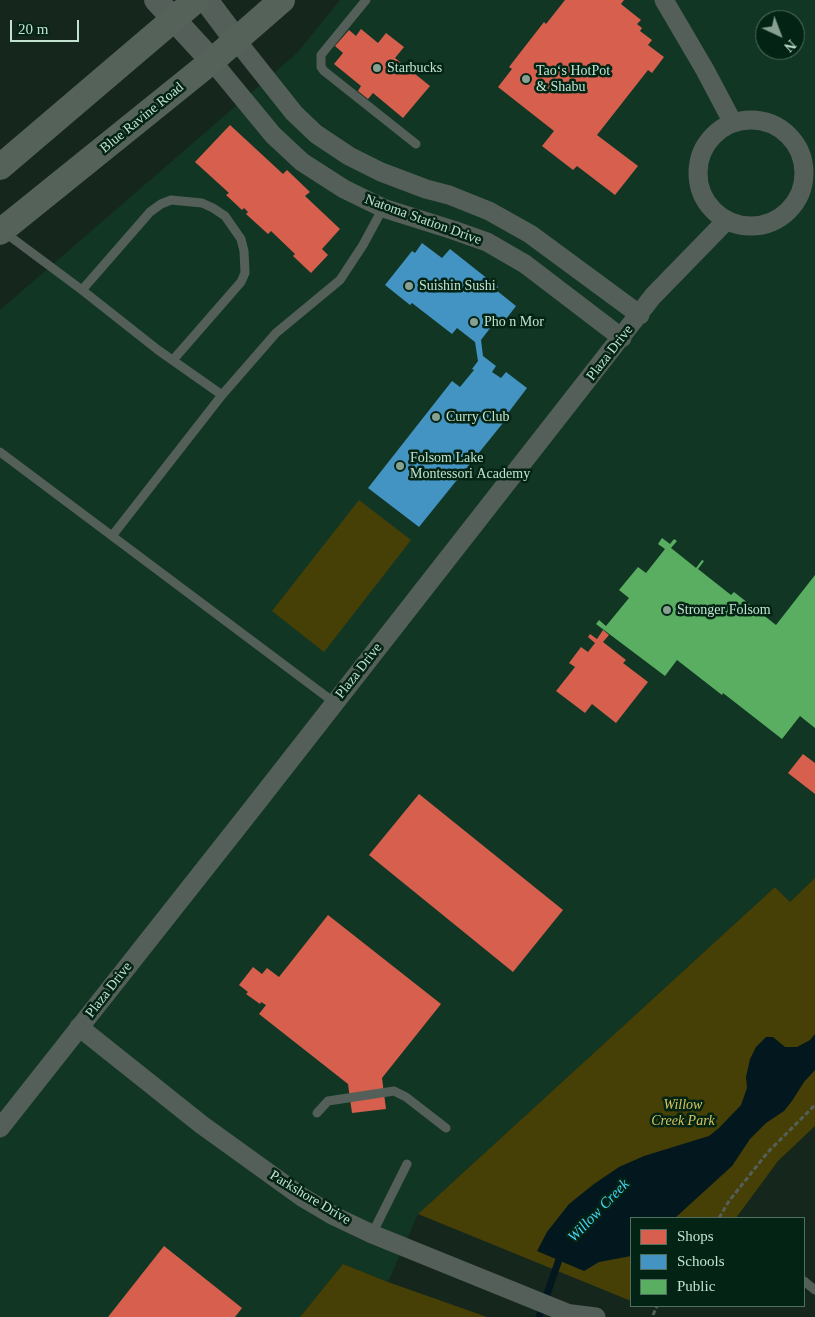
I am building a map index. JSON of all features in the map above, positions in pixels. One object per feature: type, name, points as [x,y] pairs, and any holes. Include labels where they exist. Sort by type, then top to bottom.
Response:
[{"type":"main road","points":[[0,167],[196,0]]},
{"type":"main road","name":"Blue Ravine Road","points":[[1,232],[212,61],[282,0]]},
{"type":"street","name":"Natoma Station Drive","points":[[156,0],[212,61],[273,135],[302,162],[344,189],[383,208],[488,242],[525,264],[622,338]]},
{"type":"street","points":[[206,0],[294,113],[316,134],[349,156],[381,172],[489,211],[530,234],[640,315]]},
{"type":"street","points":[[664,0],[705,70],[733,123]]},
{"type":"street","points":[[750,120],[768,122],[783,131],[796,143],[802,156],[804,177],[801,194],[791,209],[777,220],[760,226],[743,226],[726,221],[712,210],[702,196],[698,179],[699,161],[706,145],[718,132],[733,123],[750,120]]},
{"type":"street","name":"Plaza Drive","points":[[0,1128],[622,338],[653,296],[726,221]]},
{"type":"street","name":"Parkshore Drive","points":[[79,1027],[202,1125],[267,1173],[334,1216],[372,1234],[574,1316],[596,1317]]},
{"type":"lane","points":[[366,0],[321,55],[322,67],[416,144]]},
{"type":"lane","points":[[82,290],[150,212],[161,204],[171,200],[202,203],[225,216],[241,239],[245,260],[245,273],[241,282],[173,360]]},
{"type":"lane","points":[[112,536],[222,395],[276,333],[340,280],[363,245],[383,208]]},
{"type":"lane","points":[[1,232],[222,395]]},
{"type":"lane","points":[[0,452],[335,703]]},
{"type":"lane","points":[[317,1113],[328,1101],[394,1091],[406,1097],[446,1128]]},
{"type":"lane","points":[[372,1234],[407,1164]]},
{"type":"lane","points":[[805,1282],[815,1290]]},
{"type":"path","points":[[720,1217],[729,1201],[768,1152],[815,1105]]},
{"type":"path","points":[[653,1315],[657,1307]]},
{"type":"shaded area","points":[[340,0],[815,0],[815,878],[790,902],[775,887],[418,1214],[388,1282],[343,1264],[300,1317],[0,1317],[0,310],[297,53]]},
{"type":"green space","points":[[359,500],[411,540],[324,652],[272,611]]},
{"type":"green space","name":"Willow Creek Park","points":[[815,878],[815,1126],[778,1161],[737,1217],[630,1217],[630,1301],[418,1214],[775,887],[790,902]]},
{"type":"green space","points":[[343,1264],[388,1282],[487,1317],[300,1317]]},
{"type":"water","points":[[815,1034],[815,1070],[804,1082],[784,1111],[766,1123],[750,1139],[732,1166],[676,1217],[630,1217],[630,1256],[599,1262],[584,1271],[537,1251],[547,1232],[569,1204],[619,1167],[644,1156],[709,1136],[719,1128],[741,1105],[747,1088],[746,1077],[750,1059],[756,1047],[766,1037],[773,1037],[785,1047],[797,1047],[810,1040]]},
{"type":"building: Shops","points":[[565,0],[624,0],[621,4],[641,20],[637,24],[642,28],[640,31],[652,40],[648,45],[664,57],[652,73],[648,70],[597,135],[638,166],[615,195],[577,166],[573,170],[542,146],[554,131],[498,87],[512,69],[509,67],[544,22],[546,24]]},
{"type":"building: Shops","points":[[361,29],[378,43],[386,33],[404,47],[395,58],[430,86],[403,118],[373,93],[368,99],[358,91],[361,86],[334,64],[343,53],[335,46],[349,30],[356,36]]},
{"type":"building: Shops","points":[[230,125],[283,174],[287,170],[310,192],[305,196],[340,229],[322,249],[328,255],[311,273],[293,256],[295,254],[271,231],[268,234],[246,214],[248,212],[244,208],[242,210],[226,195],[229,193],[195,162]]},
{"type":"building: Shops","points":[[603,630],[609,635],[603,642],[626,660],[623,663],[648,682],[616,723],[592,704],[585,713],[556,691],[575,667],[569,663],[581,647],[588,652],[595,643],[588,637],[590,634],[597,639]]},
{"type":"building: Shops","points":[[803,754],[815,763],[815,794],[788,773]]},
{"type":"building: Shops","points":[[419,794],[563,910],[513,972],[369,855]]},
{"type":"building: Shops","points":[[328,915],[441,1004],[382,1078],[386,1109],[352,1113],[348,1084],[259,1014],[266,1005],[261,1002],[260,1004],[246,994],[248,992],[239,985],[253,967],[262,974],[267,968],[279,977]]},
{"type":"building: Shops","points":[[164,1246],[242,1308],[235,1317],[108,1317]]},
{"type":"building: Schools","points":[[422,243],[442,258],[450,249],[498,287],[496,290],[516,306],[500,327],[494,323],[481,340],[483,356],[496,366],[492,372],[501,378],[506,372],[527,388],[505,417],[507,418],[419,527],[368,488],[452,381],[460,387],[474,370],[472,369],[478,361],[475,342],[457,328],[452,334],[385,285],[412,251],[415,253]]},
{"type":"building: Public","points":[[662,538],[670,544],[674,539],[677,541],[671,548],[696,568],[702,560],[704,561],[698,569],[731,595],[734,592],[776,625],[815,575],[815,728],[800,716],[782,739],[677,660],[665,676],[596,624],[599,620],[606,626],[629,598],[619,590],[638,567],[646,573],[665,549],[658,544]]},
{"type":"waterway","name":"Willow Creek","points":[[539,1317],[562,1251]]},
{"type":"place","name":"Starbucks","points":[[377,68]]},
{"type":"place","name":"Tao‘s HotPot & Shabu","points":[[526,79]]},
{"type":"place","name":"Suishin Sushi","points":[[409,286]]},
{"type":"place","name":"Pho n Mor","points":[[474,322]]},
{"type":"place","name":"Curry Club","points":[[436,417]]},
{"type":"place","name":"Folsom Lake Montessori Academy","points":[[400,466]]},
{"type":"place","name":"Stronger Folsom","points":[[667,610]]}]
